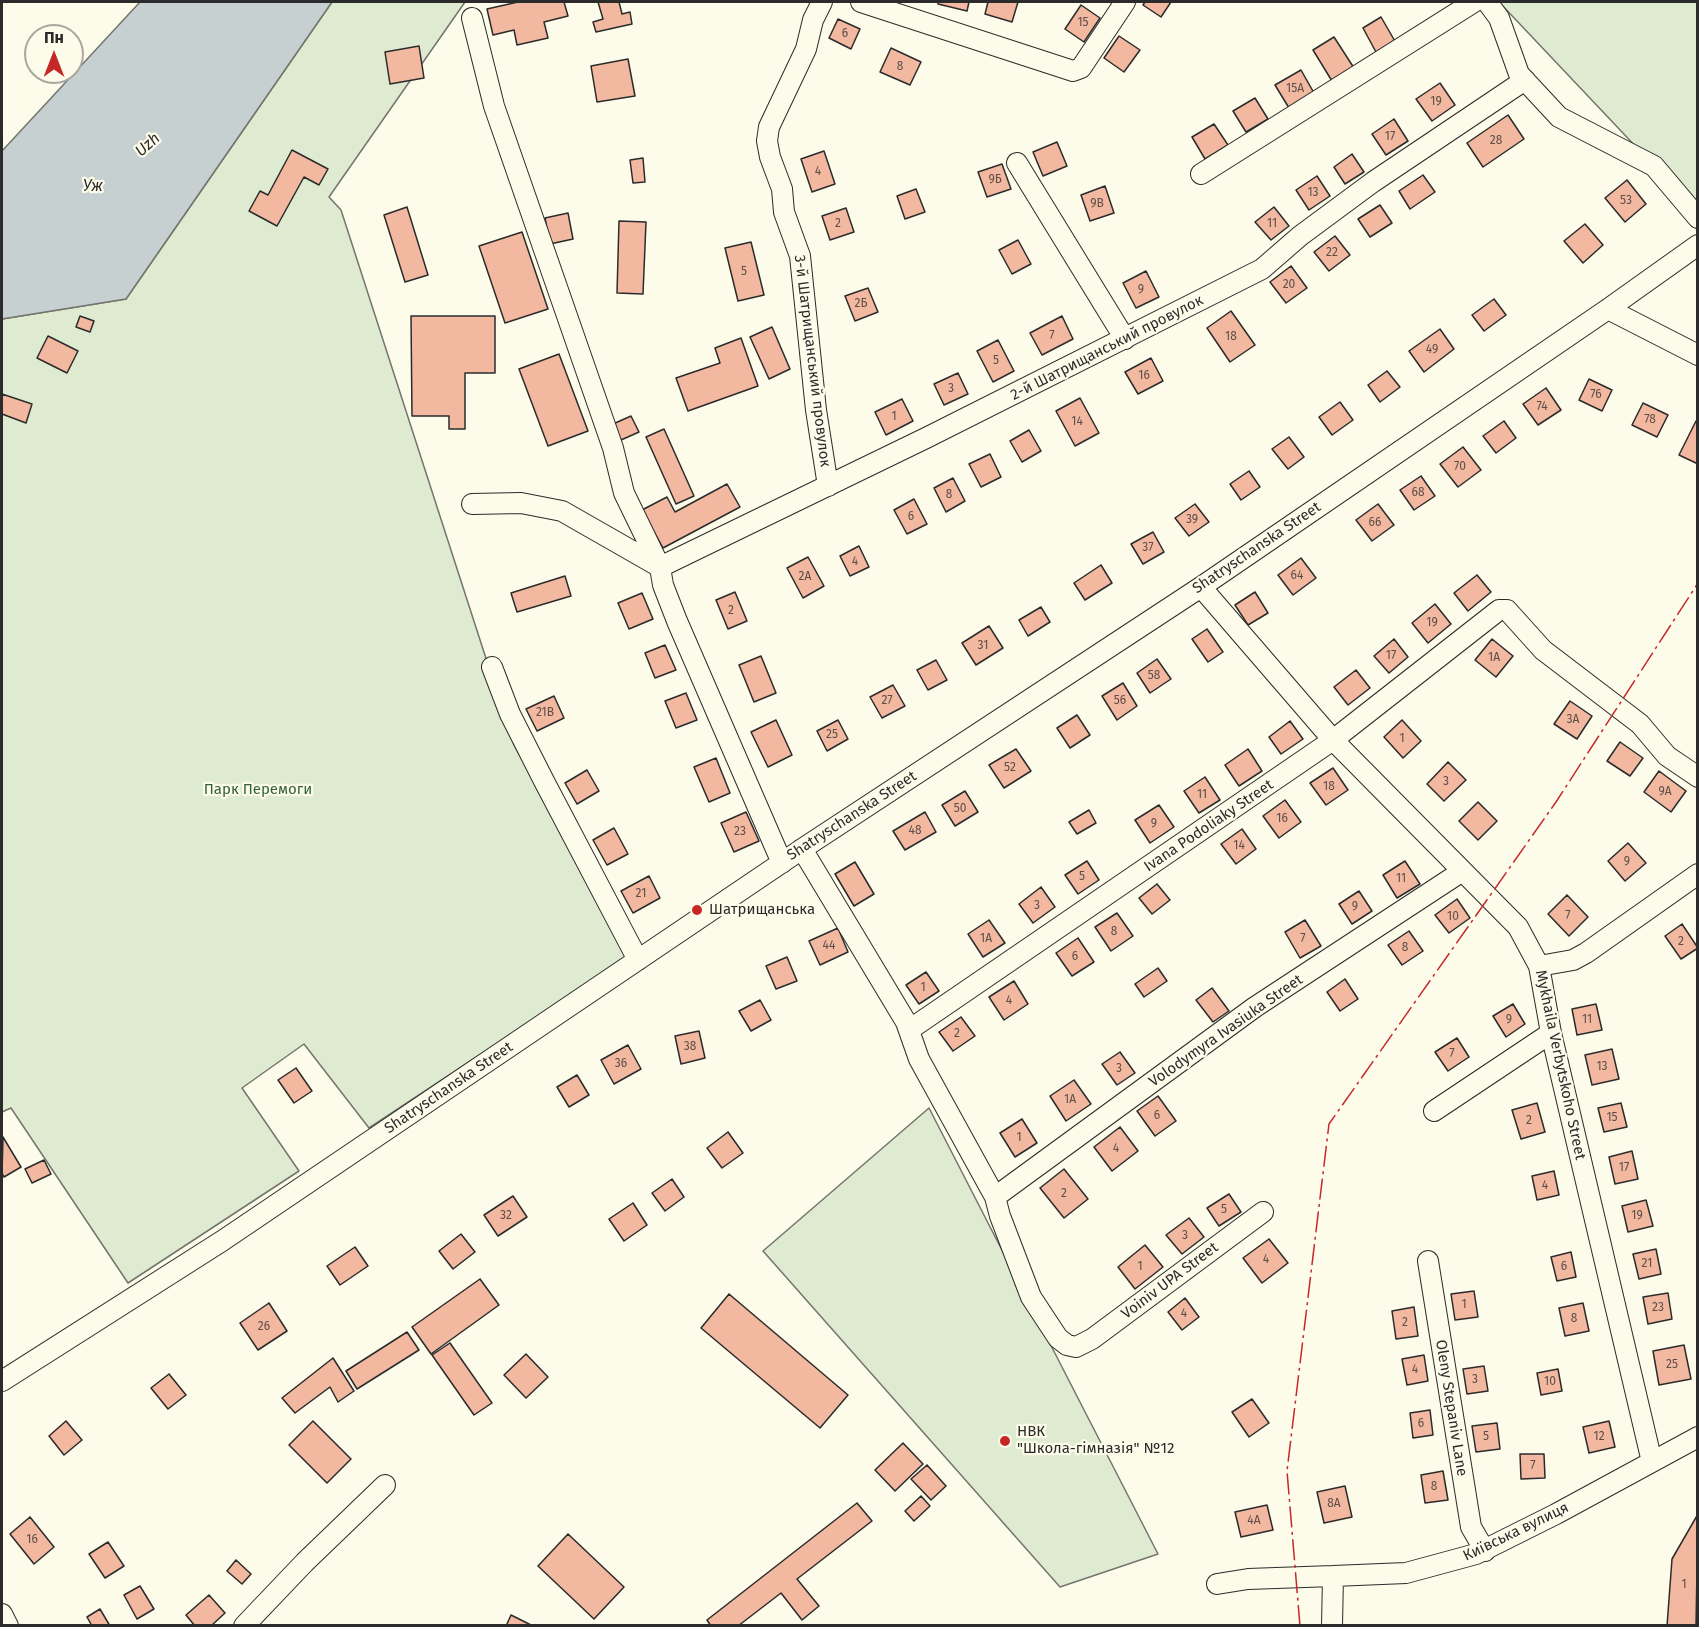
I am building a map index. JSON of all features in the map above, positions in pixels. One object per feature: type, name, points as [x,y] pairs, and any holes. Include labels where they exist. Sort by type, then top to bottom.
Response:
[{"type":"street","name":"3-й Шатрищанський провулок","points":[[822,2],[813,20],[806,49],[769,127],[767,141],[770,157],[782,189],[784,212],[800,256],[816,410],[828,486]]},
{"type":"street","points":[[861,2],[1073,71],[1081,68],[1125,2]]},
{"type":"street","points":[[1201,174],[1474,2]]},
{"type":"street","points":[[1487,2],[1499,18],[1517,70],[1559,117],[1654,166],[1698,218]]},
{"type":"street","points":[[472,18],[494,106],[613,448],[624,493],[660,567],[663,585],[677,621],[782,863]]},
{"type":"street","name":"2-й Шатрищанський провулок","points":[[660,567],[1125,339],[1262,269],[1300,236],[1373,182],[1525,80]]},
{"type":"street","points":[[1017,163],[1125,339]]},
{"type":"street","name":"Shatryschanska Street","points":[[2,1382],[222,1241],[802,849],[1201,587],[1698,245]]},
{"type":"street","points":[[1608,309],[1698,355]]},
{"type":"street","points":[[472,504],[520,503],[562,511],[660,567]]},
{"type":"street","name":"Mykhaila Verbytskoho Street","points":[[1201,587],[1333,740],[1461,872],[1518,927],[1539,966],[1551,1033],[1652,1462]]},
{"type":"street","name":"Ivana Podoliaky Street","points":[[909,1029],[1333,740],[1499,610],[1507,610],[1543,651],[1640,724],[1668,756],[1698,777]]},
{"type":"street","points":[[492,667],[512,717],[538,770],[638,960]]},
{"type":"street","points":[[802,849],[909,1029],[920,1059],[995,1197]]},
{"type":"street","name":"Volodymyra Ivasiuka Street","points":[[995,1197],[1255,1007],[1461,872]]},
{"type":"street","points":[[1539,966],[1573,960],[1586,953],[1696,880]]},
{"type":"street","points":[[1434,1111],[1551,1033]]},
{"type":"street","name":"Voiniv UPA Street","points":[[995,1197],[1000,1216],[1035,1305],[1058,1338],[1067,1345],[1076,1347],[1092,1339],[1263,1212]]},
{"type":"street","name":"Oleny Stepaniv Lane","points":[[1428,1261],[1471,1527],[1485,1551]]},
{"type":"street","name":"Київська вулиця","points":[[1217,1584],[1248,1579],[1406,1573],[1485,1551],[1698,1437]]},
{"type":"street","points":[[244,1626],[305,1562],[385,1485]]},
{"type":"street","points":[[1332,1626],[1333,1576]]},
{"type":"street","points":[[2,1614],[8,1626]]},
{"type":"green space","name":"Парк Перемоги","points":[[332,2],[465,2],[329,197],[341,210],[514,745],[631,955],[369,1128],[304,1044],[242,1088],[299,1171],[128,1283],[11,1108],[2,1112],[2,319],[126,299]]},
{"type":"green space","points":[[1499,2],[1697,2],[1697,218],[1657,169]]},
{"type":"green space","points":[[929,1108],[1158,1554],[1060,1587],[763,1251]]},
{"type":"water","name":"Уж","points":[[140,2],[332,2],[126,299],[2,319],[2,151],[64,84],[84,84],[84,62]]},
{"type":"building","points":[[518,2],[564,2],[568,16],[544,22],[548,38],[517,45],[514,30],[493,35],[487,9]]},
{"type":"building","points":[[598,2],[619,2],[622,14],[630,12],[632,24],[596,32],[593,22],[603,19]]},
{"type":"building","points":[[938,2],[969,2],[967,11],[938,4]]},
{"type":"building","points":[[988,2],[1018,2],[1012,22],[985,14]]},
{"type":"building","points":[[1145,2],[1171,2],[1161,17],[1143,5]]},
{"type":"building","points":[[1081,5],[1100,18],[1084,42],[1065,29]]},
{"type":"building","points":[[1381,17],[1396,43],[1377,54],[1363,28]]},
{"type":"building","points":[[838,19],[860,29],[851,49],[829,38]]},
{"type":"building","points":[[1119,36],[1140,50],[1124,72],[1104,58]]},
{"type":"building","points":[[1334,37],[1354,68],[1332,81],[1313,50]]},
{"type":"building","points":[[419,46],[424,78],[390,84],[385,52]]},
{"type":"building","points":[[891,48],[921,62],[910,85],[880,72]]},
{"type":"building","points":[[628,59],[635,96],[597,102],[591,66]]},
{"type":"building","points":[[1301,70],[1314,93],[1289,108],[1275,85]]},
{"type":"building","points":[[1440,83],[1455,105],[1432,121],[1416,99]]},
{"type":"building","points":[[1255,98],[1268,119],[1246,132],[1233,111]]},
{"type":"building","points":[[1508,115],[1524,139],[1483,167],[1467,143]]},
{"type":"building","points":[[1394,119],[1408,141],[1386,155],[1372,134]]},
{"type":"building","points":[[1214,124],[1228,145],[1205,159],[1192,137]]},
{"type":"building","points":[[1057,142],[1067,166],[1043,176],[1033,152]]},
{"type":"building","points":[[292,150],[328,169],[319,185],[304,177],[277,226],[249,211],[260,191],[268,195]]},
{"type":"building","points":[[824,151],[835,184],[812,192],[801,159]]},
{"type":"building","points":[[1352,154],[1364,172],[1345,184],[1334,167]]},
{"type":"building","points":[[643,158],[645,182],[633,183],[630,160]]},
{"type":"building","points":[[1002,164],[1011,189],[987,197],[978,172]]},
{"type":"building","points":[[1423,175],[1435,192],[1410,209],[1399,191]]},
{"type":"building","points":[[1317,176],[1330,196],[1309,210],[1296,190]]},
{"type":"building","points":[[1627,180],[1646,204],[1625,222],[1605,198]]},
{"type":"building","points":[[1105,186],[1114,213],[1090,221],[1081,195]]},
{"type":"building","points":[[916,189],[925,212],[905,219],[897,196]]},
{"type":"building","points":[[1380,205],[1392,223],[1370,237],[1358,219]]},
{"type":"building","points":[[407,207],[428,275],[405,282],[384,215]]},
{"type":"building","points":[[1274,207],[1289,226],[1271,240],[1255,222]]},
{"type":"building","points":[[846,208],[854,232],[830,240],[822,216]]},
{"type":"building","points":[[568,213],[573,239],[550,244],[545,218]]},
{"type":"building","points":[[619,221],[646,222],[643,294],[617,293]]},
{"type":"building","points":[[1585,224],[1603,245],[1583,263],[1564,241]]},
{"type":"building","points":[[522,232],[548,309],[505,323],[479,246]]},
{"type":"building","points":[[1335,236],[1350,255],[1329,271],[1314,252]]},
{"type":"building","points":[[1018,240],[1031,264],[1012,274],[999,250]]},
{"type":"building","points":[[751,242],[764,295],[738,301],[725,248]]},
{"type":"building","points":[[1291,266],[1307,288],[1286,303],[1270,282]]},
{"type":"building","points":[[1146,271],[1159,297],[1136,308],[1123,283]]},
{"type":"building","points":[[868,288],[878,312],[855,321],[845,296]]},
{"type":"building","points":[[1494,299],[1506,315],[1484,331],[1472,315]]},
{"type":"building","points":[[1231,311],[1255,345],[1230,362],[1207,328]]},
{"type":"building","points":[[80,316],[94,321],[90,332],[76,327]]},
{"type":"building","points":[[411,316],[495,316],[495,373],[465,373],[465,429],[449,429],[449,416],[412,416]]},
{"type":"building","points":[[1062,316],[1073,339],[1042,355],[1030,333]]},
{"type":"building","points":[[772,327],[790,369],[769,379],[750,337]]},
{"type":"building","points":[[1440,329],[1454,349],[1424,372],[1409,351]]},
{"type":"building","points":[[48,336],[78,351],[67,373],[37,358]]},
{"type":"building","points":[[741,338],[758,386],[688,411],[676,378],[720,363],[715,348]]},
{"type":"building","points":[[998,340],[1014,371],[993,382],[977,351]]},
{"type":"building","points":[[559,354],[588,431],[548,446],[519,369]]},
{"type":"building","points":[[1151,358],[1163,381],[1138,394],[1125,372]]},
{"type":"building","points":[[1387,371],[1400,387],[1380,402],[1368,385]]},
{"type":"building","points":[[958,373],[968,394],[944,405],[934,384]]},
{"type":"building","points":[[1589,379],[1612,390],[1602,411],[1579,400]]},
{"type":"building","points":[[1546,388],[1561,410],[1538,425],[1523,404]]},
{"type":"building","points":[[2,394],[32,404],[26,423],[2,414]]},
{"type":"building","points":[[1080,398],[1099,433],[1075,446],[1056,411]]},
{"type":"building","points":[[902,399],[913,421],[886,435],[875,412]]},
{"type":"building","points":[[1340,402],[1353,420],[1332,435],[1319,417]]},
{"type":"building","points":[[1643,403],[1668,415],[1657,437],[1632,425]]},
{"type":"building","points":[[631,416],[639,432],[621,440],[613,424]]},
{"type":"building","points":[[1504,421],[1516,438],[1496,453],[1483,436]]},
{"type":"building","points":[[1698,421],[1698,464],[1679,455]]},
{"type":"building","points":[[664,429],[694,496],[676,504],[646,437]]},
{"type":"building","points":[[1029,430],[1041,451],[1022,462],[1010,441]]},
{"type":"building","points":[[1289,437],[1304,457],[1288,469],[1272,449]]},
{"type":"building","points":[[1463,447],[1481,470],[1458,487],[1440,464]]},
{"type":"building","points":[[990,454],[1001,477],[981,487],[969,464]]},
{"type":"building","points":[[1249,471],[1260,487],[1241,500],[1230,484]]},
{"type":"building","points":[[1421,476],[1435,496],[1414,510],[1400,490]]},
{"type":"building","points":[[953,478],[965,501],[946,512],[934,488]]},
{"type":"building","points":[[727,484],[740,507],[663,548],[642,510],[667,497],[675,512]]},
{"type":"building","points":[[914,499],[927,524],[907,534],[894,510]]},
{"type":"building","points":[[1195,504],[1209,522],[1189,536],[1175,518]]},
{"type":"building","points":[[1378,504],[1394,525],[1372,541],[1356,520]]},
{"type":"building","points":[[1153,532],[1164,552],[1143,564],[1131,544]]},
{"type":"building","points":[[859,546],[869,567],[850,576],[840,556]]},
{"type":"building","points":[[808,557],[824,586],[803,598],[787,568]]},
{"type":"building","points":[[1301,558],[1316,578],[1293,595],[1278,575]]},
{"type":"building","points":[[1101,565],[1112,583],[1085,600],[1074,583]]},
{"type":"building","points":[[1477,575],[1491,592],[1468,611],[1454,593]]},
{"type":"building","points":[[565,576],[571,596],[517,612],[511,593]]},
{"type":"building","points":[[735,592],[747,621],[728,629],[716,600]]},
{"type":"building","points":[[1255,592],[1268,613],[1248,625],[1235,605]]},
{"type":"building","points":[[642,593],[653,619],[629,629],[618,603]]},
{"type":"building","points":[[1435,604],[1451,624],[1428,643],[1412,623]]},
{"type":"building","points":[[1041,607],[1050,622],[1028,636],[1019,620]]},
{"type":"building","points":[[989,626],[1003,648],[976,665],[962,643]]},
{"type":"building","points":[[1207,629],[1223,652],[1208,662],[1192,639]]},
{"type":"building","points":[[1394,639],[1408,657],[1389,673],[1374,656]]},
{"type":"building","points":[[1492,639],[1513,656],[1496,677],[1475,660]]},
{"type":"building","points":[[665,645],[676,670],[655,678],[645,653]]},
{"type":"building","points":[[761,656],[776,693],[754,702],[739,665]]},
{"type":"building","points":[[1157,659],[1171,679],[1150,693],[1137,673]]},
{"type":"building","points":[[936,660],[947,680],[928,690],[917,670]]},
{"type":"building","points":[[1356,670],[1370,688],[1348,705],[1334,687]]},
{"type":"building","points":[[1123,683],[1137,706],[1117,720],[1102,696]]},
{"type":"building","points":[[893,685],[905,706],[882,718],[870,697]]},
{"type":"building","points":[[686,693],[697,720],[676,728],[665,701]]},
{"type":"building","points":[[554,696],[564,718],[537,731],[526,709]]},
{"type":"building","points":[[1570,701],[1592,716],[1577,739],[1554,724]]},
{"type":"building","points":[[1077,715],[1090,735],[1070,748],[1057,728]]},
{"type":"building","points":[[776,720],[792,755],[768,767],[751,732]]},
{"type":"building","points":[[838,720],[848,739],[827,751],[817,731]]},
{"type":"building","points":[[1402,720],[1421,741],[1403,758],[1384,737]]},
{"type":"building","points":[[1290,721],[1303,739],[1281,754],[1269,737]]},
{"type":"building","points":[[1620,742],[1643,758],[1630,776],[1607,761]]},
{"type":"building","points":[[1016,749],[1031,771],[1004,788],[989,765]]},
{"type":"building","points":[[1248,749],[1262,771],[1239,786],[1225,765]]},
{"type":"building","points":[[716,758],[730,793],[709,802],[694,767]]},
{"type":"building","points":[[1448,762],[1466,780],[1444,801],[1427,784]]},
{"type":"building","points":[[1333,768],[1348,790],[1326,805],[1310,783]]},
{"type":"building","points":[[587,770],[599,791],[577,804],[565,783]]},
{"type":"building","points":[[1659,771],[1686,791],[1671,812],[1644,792]]},
{"type":"building","points":[[1205,777],[1220,800],[1199,813],[1184,791]]},
{"type":"building","points":[[965,791],[978,812],[955,826],[942,805]]},
{"type":"building","points":[[1285,800],[1301,822],[1279,838],[1263,816]]},
{"type":"building","points":[[1478,802],[1497,821],[1478,840],[1459,821]]},
{"type":"building","points":[[1159,805],[1174,827],[1150,843],[1135,820]]},
{"type":"building","points":[[1089,810],[1096,823],[1077,834],[1069,822]]},
{"type":"building","points":[[746,812],[759,841],[734,852],[721,823]]},
{"type":"building","points":[[925,812],[936,832],[905,850],[893,831]]},
{"type":"building","points":[[614,828],[628,854],[607,865],[593,840]]},
{"type":"building","points":[[1242,829],[1256,849],[1236,864],[1221,844]]},
{"type":"building","points":[[1628,843],[1646,863],[1625,881],[1608,861]]},
{"type":"building","points":[[1087,861],[1099,880],[1078,894],[1065,875]]},
{"type":"building","points":[[1405,861],[1420,884],[1397,898],[1383,875]]},
{"type":"building","points":[[855,862],[874,894],[854,906],[835,874]]},
{"type":"building","points":[[649,876],[660,898],[633,913],[621,891]]},
{"type":"building","points":[[1157,884],[1170,900],[1152,914],[1139,898]]},
{"type":"building","points":[[1041,887],[1055,907],[1033,923],[1019,904]]},
{"type":"building","points":[[1359,891],[1372,911],[1352,924],[1339,904]]},
{"type":"building","points":[[1567,895],[1588,917],[1569,936],[1548,914]]},
{"type":"building","points":[[1457,899],[1470,918],[1449,933],[1435,915]]},
{"type":"building","points":[[1117,913],[1133,936],[1111,951],[1095,927]]},
{"type":"building","points":[[989,920],[1005,943],[983,957],[968,934]]},
{"type":"building","points":[[1305,920],[1321,946],[1300,958],[1285,932]]},
{"type":"building","points":[[1682,924],[1698,948],[1681,959],[1665,936]]},
{"type":"building","points":[[838,928],[848,952],[820,965],[809,941]]},
{"type":"building","points":[[1409,931],[1423,951],[1402,965],[1388,945]]},
{"type":"building","points":[[1078,938],[1094,962],[1072,976],[1056,953]]},
{"type":"building","points":[[787,957],[797,981],[776,989],[766,966]]},
{"type":"building","points":[[1158,968],[1167,981],[1144,997],[1135,984]]},
{"type":"building","points":[[926,972],[939,991],[919,1004],[906,985]]},
{"type":"building","points":[[1345,979],[1358,999],[1340,1011],[1327,992]]},
{"type":"building","points":[[1014,981],[1028,1004],[1004,1020],[989,997]]},
{"type":"building","points":[[1212,988],[1229,1011],[1213,1022],[1196,1000]]},
{"type":"building","points":[[760,1000],[771,1020],[751,1031],[739,1011]]},
{"type":"building","points":[[1513,1004],[1525,1024],[1506,1037],[1493,1016]]},
{"type":"building","points":[[1596,1004],[1602,1030],[1577,1035],[1572,1009]]},
{"type":"building","points":[[961,1017],[975,1036],[953,1051],[939,1032]]},
{"type":"building","points":[[699,1031],[705,1058],[681,1064],[675,1036]]},
{"type":"building","points":[[1457,1038],[1469,1057],[1448,1071],[1435,1052]]},
{"type":"building","points":[[628,1045],[641,1069],[614,1084],[601,1060]]},
{"type":"building","points":[[1612,1049],[1619,1079],[1592,1085],[1585,1055]]},
{"type":"building","points":[[1120,1052],[1135,1073],[1117,1085],[1102,1064]]},
{"type":"building","points":[[296,1068],[312,1091],[294,1103],[278,1080]]},
{"type":"building","points":[[577,1075],[589,1095],[569,1107],[557,1087]]},
{"type":"building","points":[[1074,1080],[1091,1104],[1066,1121],[1050,1096]]},
{"type":"building","points":[[1158,1096],[1176,1121],[1155,1136],[1137,1111]]},
{"type":"building","points":[[1537,1103],[1545,1132],[1521,1139],[1512,1110]]},
{"type":"building","points":[[1621,1103],[1627,1127],[1604,1132],[1598,1108]]},
{"type":"building","points":[[1022,1119],[1037,1143],[1015,1157],[1000,1133]]},
{"type":"building","points":[[1120,1127],[1138,1151],[1112,1171],[1094,1147]]},
{"type":"building","points":[[728,1132],[743,1153],[722,1168],[707,1148]]},
{"type":"building","points":[[3,1137],[21,1167],[4,1177],[2,1173]]},
{"type":"building","points":[[1632,1151],[1638,1179],[1615,1184],[1609,1157]]},
{"type":"building","points":[[44,1160],[51,1174],[32,1183],[25,1169]]},
{"type":"building","points":[[1064,1169],[1088,1199],[1064,1218],[1040,1188]]},
{"type":"building","points":[[1554,1171],[1559,1195],[1537,1200],[1532,1176]]},
{"type":"building","points":[[672,1179],[684,1197],[665,1211],[652,1193]]},
{"type":"building","points":[[1229,1194],[1241,1212],[1219,1226],[1207,1208]]},
{"type":"building","points":[[513,1196],[527,1217],[498,1236],[484,1215]]},
{"type":"building","points":[[1646,1200],[1653,1226],[1628,1232],[1622,1206]]},
{"type":"building","points":[[633,1203],[647,1225],[624,1241],[609,1219]]},
{"type":"building","points":[[1189,1218],[1204,1237],[1182,1254],[1166,1235]]},
{"type":"building","points":[[461,1234],[475,1252],[453,1269],[439,1251]]},
{"type":"building","points":[[1269,1239],[1288,1263],[1262,1283],[1243,1258]]},
{"type":"building","points":[[1145,1245],[1163,1267],[1135,1289],[1118,1267]]},
{"type":"building","points":[[355,1247],[368,1266],[340,1285],[327,1266]]},
{"type":"building","points":[[1656,1249],[1661,1274],[1639,1279],[1633,1254]]},
{"type":"building","points":[[1571,1252],[1576,1277],[1557,1281],[1551,1257]]},
{"type":"building","points":[[480,1279],[499,1305],[431,1354],[412,1327]]},
{"type":"building","points":[[1474,1291],[1478,1317],[1455,1320],[1451,1294]]},
{"type":"building","points":[[1668,1293],[1672,1319],[1648,1324],[1643,1297]]},
{"type":"building","points":[[729,1294],[848,1395],[820,1428],[701,1328]]},
{"type":"building","points":[[1185,1298],[1199,1317],[1182,1330],[1168,1312]]},
{"type":"building","points":[[269,1303],[287,1331],[258,1350],[240,1323]]},
{"type":"building","points":[[1583,1303],[1589,1331],[1565,1336],[1559,1308]]},
{"type":"building","points":[[1414,1307],[1418,1336],[1396,1339],[1392,1311]]},
{"type":"building","points":[[407,1332],[419,1350],[357,1389],[346,1371]]},
{"type":"building","points":[[450,1343],[492,1403],[474,1415],[432,1355]]},
{"type":"building","points":[[1684,1345],[1691,1379],[1659,1385],[1653,1351]]},
{"type":"building","points":[[526,1354],[548,1377],[526,1398],[504,1375]]},
{"type":"building","points":[[1424,1355],[1428,1381],[1407,1385],[1402,1359]]},
{"type":"building","points":[[333,1358],[354,1391],[338,1402],[330,1387],[295,1413],[282,1398]]},
{"type":"building","points":[[1484,1366],[1488,1391],[1467,1394],[1463,1369]]},
{"type":"building","points":[[1558,1369],[1562,1391],[1541,1395],[1537,1373]]},
{"type":"building","points":[[169,1374],[186,1395],[168,1409],[151,1388]]},
{"type":"building","points":[[1252,1399],[1269,1423],[1249,1437],[1232,1412]]},
{"type":"building","points":[[1430,1410],[1433,1435],[1413,1438],[1410,1413]]},
{"type":"building","points":[[66,1421],[82,1440],[64,1455],[49,1436]]},
{"type":"building","points":[[313,1421],[351,1459],[327,1483],[289,1445]]},
{"type":"building","points":[[1609,1421],[1615,1447],[1589,1453],[1583,1427]]},
{"type":"building","points":[[1497,1423],[1500,1449],[1476,1452],[1472,1426]]},
{"type":"building","points":[[903,1443],[923,1464],[895,1491],[875,1470]]},
{"type":"building","points":[[1520,1454],[1544,1454],[1545,1478],[1521,1479]]},
{"type":"building","points":[[927,1465],[946,1486],[931,1500],[911,1479]]},
{"type":"building","points":[[1443,1471],[1448,1500],[1425,1503],[1421,1475]]},
{"type":"building","points":[[1345,1486],[1352,1517],[1324,1523],[1317,1492]]},
{"type":"building","points":[[921,1496],[930,1506],[914,1521],[905,1511]]},
{"type":"building","points":[[857,1503],[872,1521],[797,1579],[819,1606],[802,1620],[781,1593],[738,1626],[711,1626],[707,1620]]},
{"type":"building","points":[[1267,1505],[1273,1530],[1241,1537],[1235,1512]]},
{"type":"building","points":[[1698,1514],[1696,1626],[1667,1626],[1672,1559]]},
{"type":"building","points":[[30,1517],[54,1547],[34,1564],[10,1534]]},
{"type":"building","points":[[568,1534],[624,1587],[594,1619],[538,1566]]},
{"type":"building","points":[[108,1542],[124,1566],[105,1578],[89,1554]]},
{"type":"building","points":[[236,1560],[251,1574],[242,1584],[227,1571]]},
{"type":"building","points":[[140,1586],[154,1609],[137,1619],[124,1595]]},
{"type":"building","points":[[209,1595],[225,1613],[211,1626],[195,1626],[186,1615]]},
{"type":"building","points":[[100,1609],[110,1626],[92,1626],[87,1617]]},
{"type":"building","points":[[511,1615],[533,1626],[506,1626]]},
{"type":"power","points":[[1300,1626],[1287,1471],[1329,1124],[1556,802],[1698,583]]},
{"type":"place","name":"Шатрищанська","points":[[697,910]]},
{"type":"place","name":"НВК \"Школа-гімназія\" №12","points":[[1005,1441]]},
{"type":"water label","name":"Uzh","points":[[148,145]]}]
